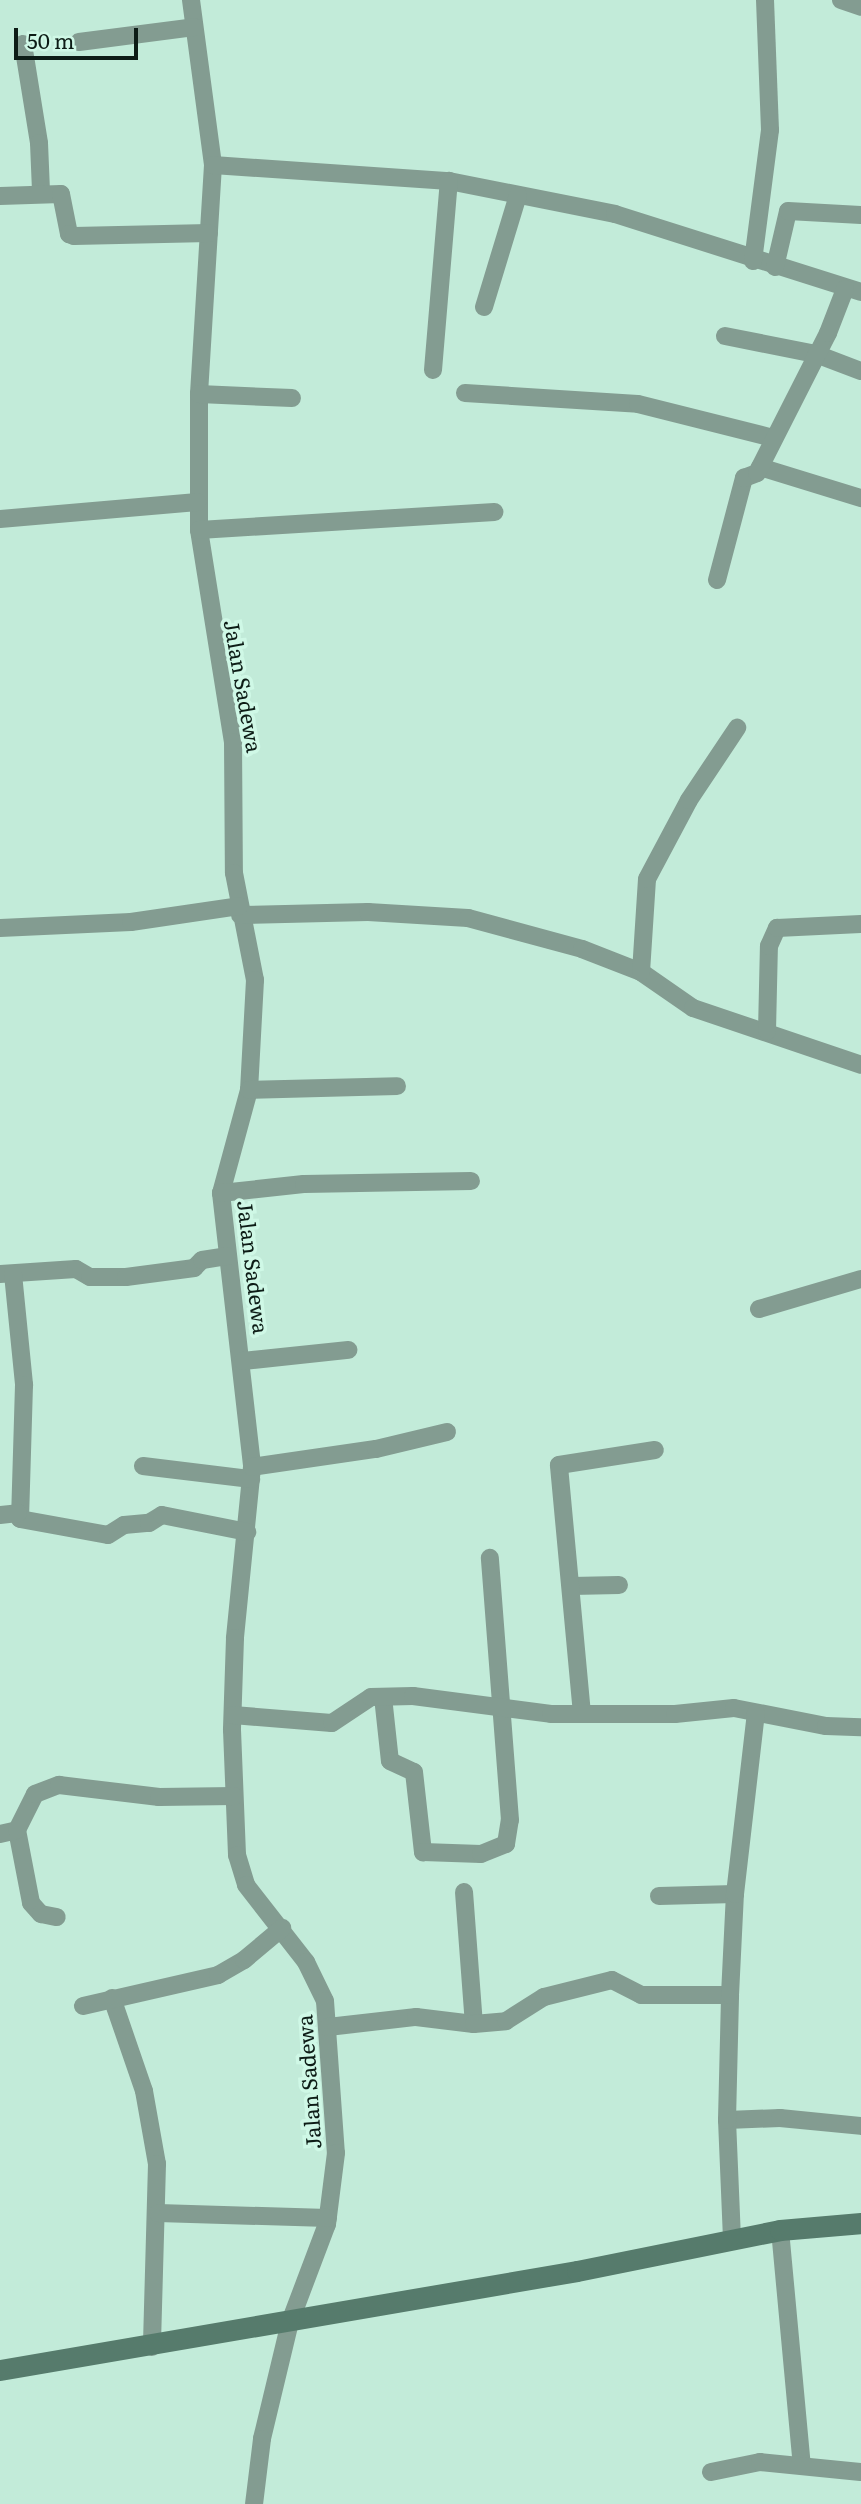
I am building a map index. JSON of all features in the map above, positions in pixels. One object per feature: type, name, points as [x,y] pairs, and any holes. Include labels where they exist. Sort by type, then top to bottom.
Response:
[{"type":"main road","points":[[0,2371],[152,2347],[293,2315],[780,2230],[861,2222]]},
{"type":"street","name":"Jalan Sadewa","points":[[191,0],[213,165],[199,394],[185,503],[199,530],[233,742],[234,873],[231,909],[255,980],[248,1090],[221,1193],[221,1257],[243,1361],[246,1475],[236,1530],[233,1715],[223,1795],[241,1871],[271,1937],[318,1985],[328,2027],[336,2153],[328,2218],[293,2315],[262,2439],[254,2504]]},
{"type":"street","points":[[753,261],[770,130],[765,0]]},
{"type":"street","points":[[841,0],[861,7]]},
{"type":"street","points":[[79,42],[194,27]]},
{"type":"street","points":[[23,44],[39,143],[41,191]]},
{"type":"street","points":[[213,165],[449,181],[615,214],[753,261],[853,290],[816,354],[760,467],[744,478],[717,580]]},
{"type":"street","points":[[433,370],[449,181]]},
{"type":"street","points":[[0,196],[41,191],[63,195],[67,228],[74,236],[209,233]]},
{"type":"street","points":[[484,307],[518,195]]},
{"type":"street","points":[[775,267],[788,211],[861,215]]},
{"type":"street","points":[[725,336],[816,354],[861,371]]},
{"type":"street","points":[[465,393],[638,404],[773,438]]},
{"type":"street","points":[[199,394],[292,398]]},
{"type":"street","points":[[760,467],[811,487],[861,498]]},
{"type":"street","points":[[0,519],[185,503]]},
{"type":"street","points":[[199,530],[494,512]]},
{"type":"street","points":[[641,972],[647,878],[689,800],[737,728]]},
{"type":"street","points":[[0,928],[131,922],[231,909],[368,912],[468,918],[582,949],[641,972],[682,1002],[861,1065]]},
{"type":"street","points":[[766,1031],[769,946],[777,928],[861,924]]},
{"type":"street","points":[[248,1090],[397,1086]]},
{"type":"street","points":[[221,1193],[304,1184],[471,1181]]},
{"type":"street","points":[[221,1257],[194,1268],[126,1277],[90,1277],[76,1269],[6,1274],[24,1408],[9,1514],[38,1526],[108,1535],[124,1525],[150,1523],[159,1516],[236,1530]]},
{"type":"street","points":[[759,1309],[861,1279]]},
{"type":"street","points":[[243,1361],[348,1350]]},
{"type":"street","points":[[143,1466],[246,1475],[447,1432]]},
{"type":"street","points":[[582,1714],[559,1465],[655,1450]]},
{"type":"street","points":[[383,1697],[389,1758],[414,1772],[423,1852],[432,1856],[481,1854],[506,1844],[510,1820],[490,1558]]},
{"type":"street","points":[[572,1586],[620,1585]]},
{"type":"street","points":[[233,1715],[332,1723],[362,1700],[413,1696],[501,1709],[582,1714],[675,1714],[715,1707],[861,1727]]},
{"type":"street","points":[[732,2239],[727,2120],[734,1894],[757,1713]]},
{"type":"street","points":[[57,1917],[41,1914],[31,1903],[9,1832],[35,1794],[59,1785],[159,1797],[223,1795]]},
{"type":"street","points":[[464,1892],[474,2024]]},
{"type":"street","points":[[659,1896],[734,1894]]},
{"type":"street","points":[[83,2006],[218,1975],[271,1937]]},
{"type":"street","points":[[328,2027],[416,2017],[474,2024],[506,2021],[544,1997],[612,1980],[641,1995],[730,1994]]},
{"type":"street","points":[[112,1998],[144,2091],[156,2164],[158,2213],[152,2347]]},
{"type":"street","points":[[727,2120],[780,2118],[861,2126]]},
{"type":"street","points":[[158,2213],[328,2218]]},
{"type":"street","points":[[780,2230],[802,2465]]},
{"type":"street","points":[[711,2472],[760,2462],[861,2472]]}]
